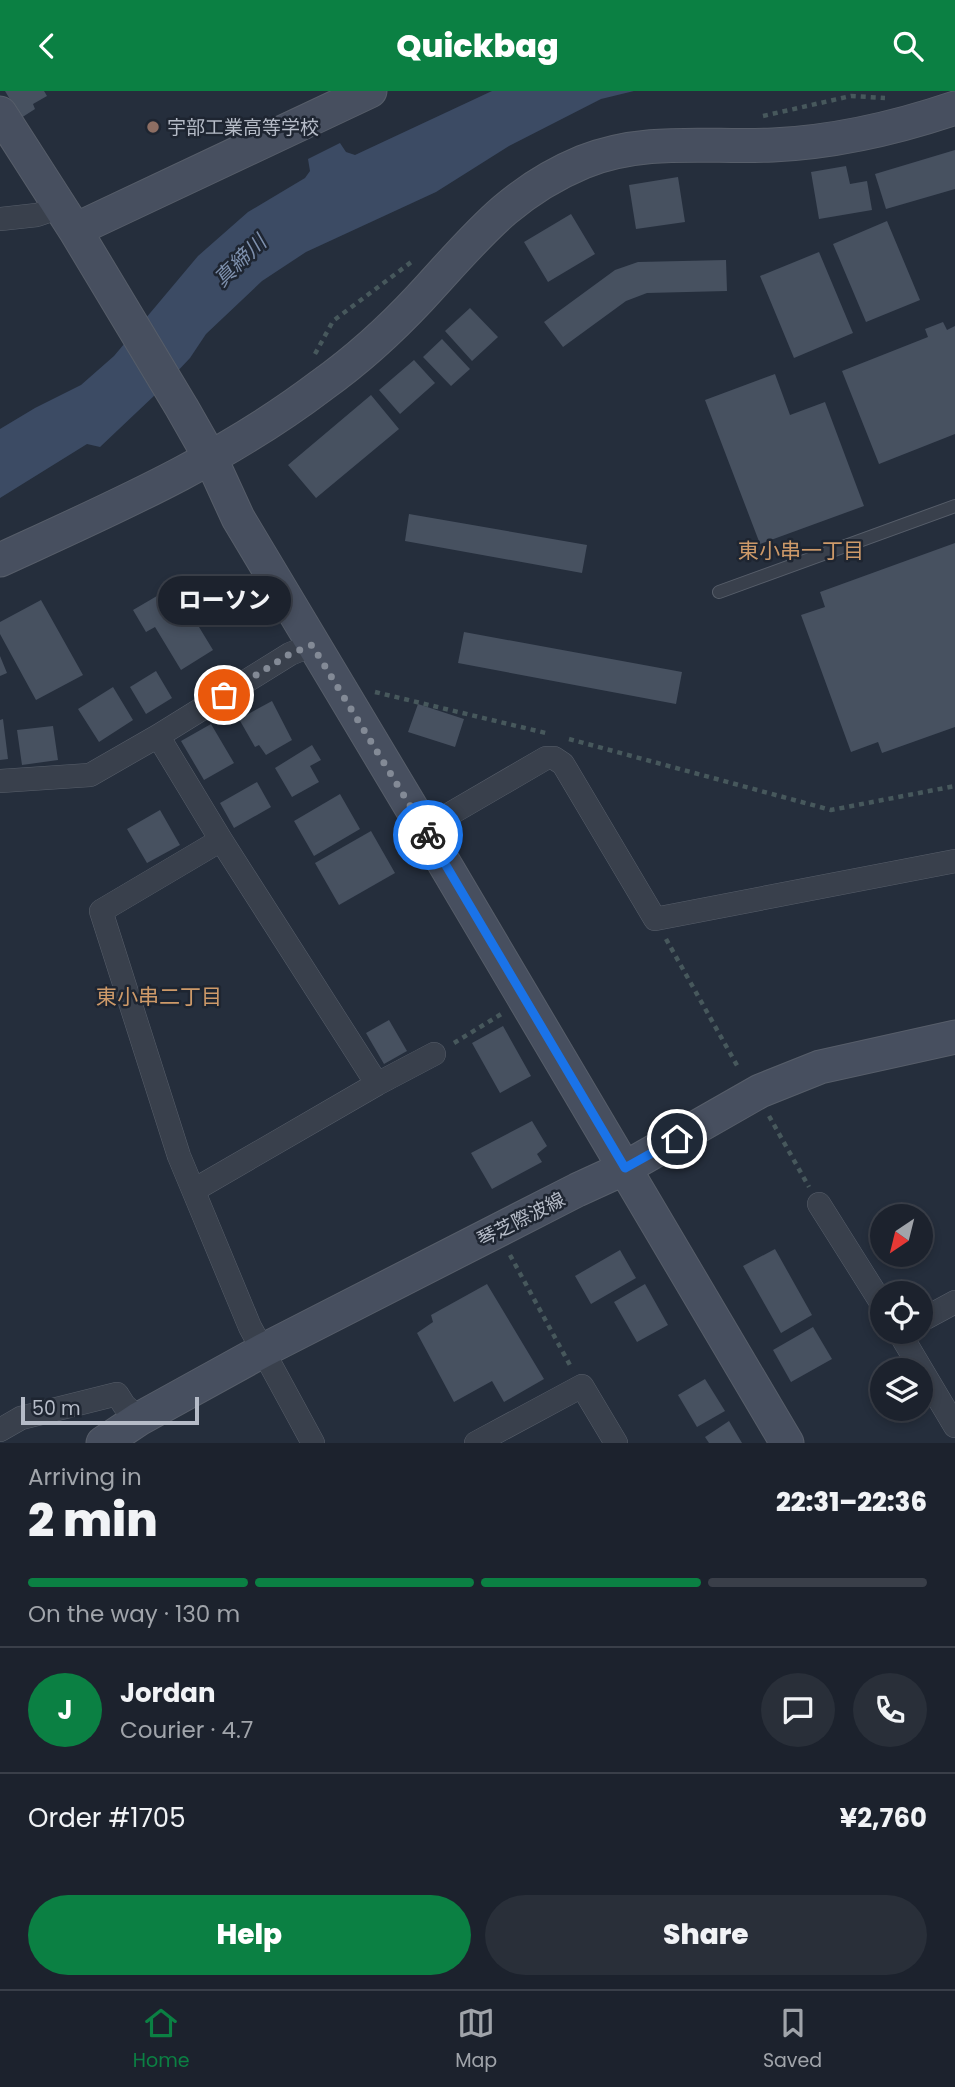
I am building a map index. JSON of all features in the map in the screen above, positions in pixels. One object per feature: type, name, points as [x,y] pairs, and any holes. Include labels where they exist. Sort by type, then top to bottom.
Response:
[{"type":"street","points":[[0,219],[68,218],[354,95]]},
{"type":"street","points":[[0,560],[211,459],[324,385],[419,299],[501,211],[529,191],[584,162],[630,150],[673,144],[772,145],[829,139],[908,124],[955,108]]},
{"type":"street","points":[[0,113],[68,218],[211,459],[237,518],[787,1443]]},
{"type":"street","points":[[0,781],[90,775],[290,654],[312,645]]},
{"type":"street","points":[[158,736],[377,1084]]},
{"type":"street","points":[[424,829],[546,758],[554,758],[563,764],[655,919],[955,861]]},
{"type":"street","points":[[221,839],[101,911],[179,1156],[250,1327],[313,1443]]},
{"type":"street","name":"琴芝際波線","points":[[103,1443],[139,1419],[264,1350],[625,1168],[760,1091],[820,1067],[955,1037]]},
{"type":"street","points":[[194,1190],[434,1054]]},
{"type":"street","points":[[819,1204],[870,1285]]},
{"type":"street","points":[[933,1314],[955,1302]]},
{"type":"street","points":[[907,1344],[955,1426]]},
{"type":"street","points":[[476,1443],[582,1386],[616,1443]]},
{"type":"street","points":[[0,1430],[21,1418],[117,1394],[139,1419]]},
{"type":"lane","points":[[719,592],[955,506]]},
{"type":"path","points":[[364,690],[559,736],[831,810],[955,786]]},
{"type":"path","points":[[655,919],[738,1069]]},
{"type":"path","points":[[434,1054],[506,1011]]},
{"type":"path","points":[[769,1115],[819,1204]]},
{"type":"path","points":[[509,1252],[582,1386]]},
{"type":"water","name":"真締川","points":[[492,91],[634,91],[601,99],[509,146],[436,192],[306,252],[262,281],[206,334],[190,358],[100,447],[87,444],[0,498],[0,429],[81,385],[114,356],[198,256],[248,212],[305,178],[310,171],[308,159],[340,143],[346,152],[355,155]]},
{"type":"building","points":[[5,91],[44,91],[47,96],[33,104],[35,109],[21,118]]},
{"type":"building","points":[[955,150],[955,189],[886,209],[875,174]]},
{"type":"building","points":[[846,166],[850,184],[867,181],[872,210],[819,219],[811,172]]},
{"type":"building","points":[[678,177],[685,222],[636,229],[629,185]]},
{"type":"building","points":[[571,214],[595,254],[548,282],[524,242]]},
{"type":"building","points":[[887,221],[920,300],[866,322],[833,244]]},
{"type":"building","points":[[819,252],[853,333],[794,358],[760,276]]},
{"type":"building","points":[[726,260],[727,291],[647,293],[626,301],[563,347],[544,322],[615,270],[638,262]]},
{"type":"building","points":[[470,308],[498,337],[472,361],[445,331]]},
{"type":"building","points":[[943,322],[947,330],[955,326],[955,434],[879,464],[842,371],[928,337],[925,329]]},
{"type":"building","points":[[442,339],[470,369],[451,386],[423,357]]},
{"type":"building","points":[[414,360],[435,383],[400,414],[379,390]]},
{"type":"building","points":[[775,374],[790,415],[825,402],[864,506],[760,544],[705,400]]},
{"type":"building","points":[[371,395],[399,429],[316,498],[288,465]]},
{"type":"building","points":[[409,514],[587,545],[582,573],[405,541]]},
{"type":"building","points":[[955,543],[955,727],[882,753],[878,742],[851,752],[801,615],[825,607],[820,592]]},
{"type":"building","points":[[174,586],[213,650],[181,670],[155,627],[146,632],[133,610]]},
{"type":"building","points":[[41,600],[83,675],[36,700],[0,634],[0,622]]},
{"type":"building","points":[[464,632],[682,672],[676,704],[458,663]]},
{"type":"building","points":[[0,656],[7,673],[0,676]]},
{"type":"building","points":[[156,671],[172,698],[146,714],[130,687]]},
{"type":"building","points":[[113,687],[133,720],[99,742],[78,709]]},
{"type":"building","points":[[272,701],[292,740],[266,755],[259,745],[255,747],[239,719]]},
{"type":"building","points":[[418,704],[464,719],[455,747],[408,732]]},
{"type":"building","points":[[3,719],[8,759],[0,760],[0,720]]},
{"type":"building","points":[[211,724],[234,763],[204,780],[181,741]]},
{"type":"building","points":[[53,726],[58,760],[22,765],[17,730]]},
{"type":"building","points":[[312,745],[321,760],[310,766],[319,782],[292,797],[275,768]]},
{"type":"building","points":[[257,782],[271,807],[234,828],[220,803]]},
{"type":"building","points":[[340,794],[360,829],[314,856],[294,821]]},
{"type":"building","points":[[160,810],[180,845],[147,863],[127,829]]},
{"type":"building","points":[[371,831],[395,873],[339,905],[315,863]]},
{"type":"building","points":[[389,1020],[407,1051],[384,1064],[366,1033]]},
{"type":"building","points":[[503,1026],[531,1076],[500,1093],[472,1043]]},
{"type":"building","points":[[532,1121],[547,1146],[537,1154],[542,1162],[492,1189],[471,1153]]},
{"type":"building","points":[[775,1249],[812,1315],[781,1333],[743,1266]]},
{"type":"building","points":[[620,1250],[636,1278],[591,1304],[575,1276]]},
{"type":"building","points":[[487,1284],[544,1379],[504,1402],[492,1381],[454,1402],[417,1333],[433,1322],[431,1315]]},
{"type":"building","points":[[645,1284],[668,1325],[637,1342],[614,1302]]},
{"type":"building","points":[[813,1327],[832,1359],[791,1382],[773,1350]]},
{"type":"building","points":[[705,1379],[725,1411],[697,1427],[678,1395]]},
{"type":"building","points":[[729,1421],[742,1443],[709,1443],[705,1437]]},
{"type":"way so far","points":[[224,695],[290,654],[312,645],[428,835]]},
{"type":"place","name":"宇部工業高等学校","points":[[153,127]]},
{"type":"place","name":"ローソン","points":[[224,695]]},
{"type":"district","name":"東小串一丁目","points":[[801,551]]},
{"type":"district","name":"東小串二丁目","points":[[159,997]]},
{"type":"route","points":[[428,835],[625,1168],[677,1139]]}]
